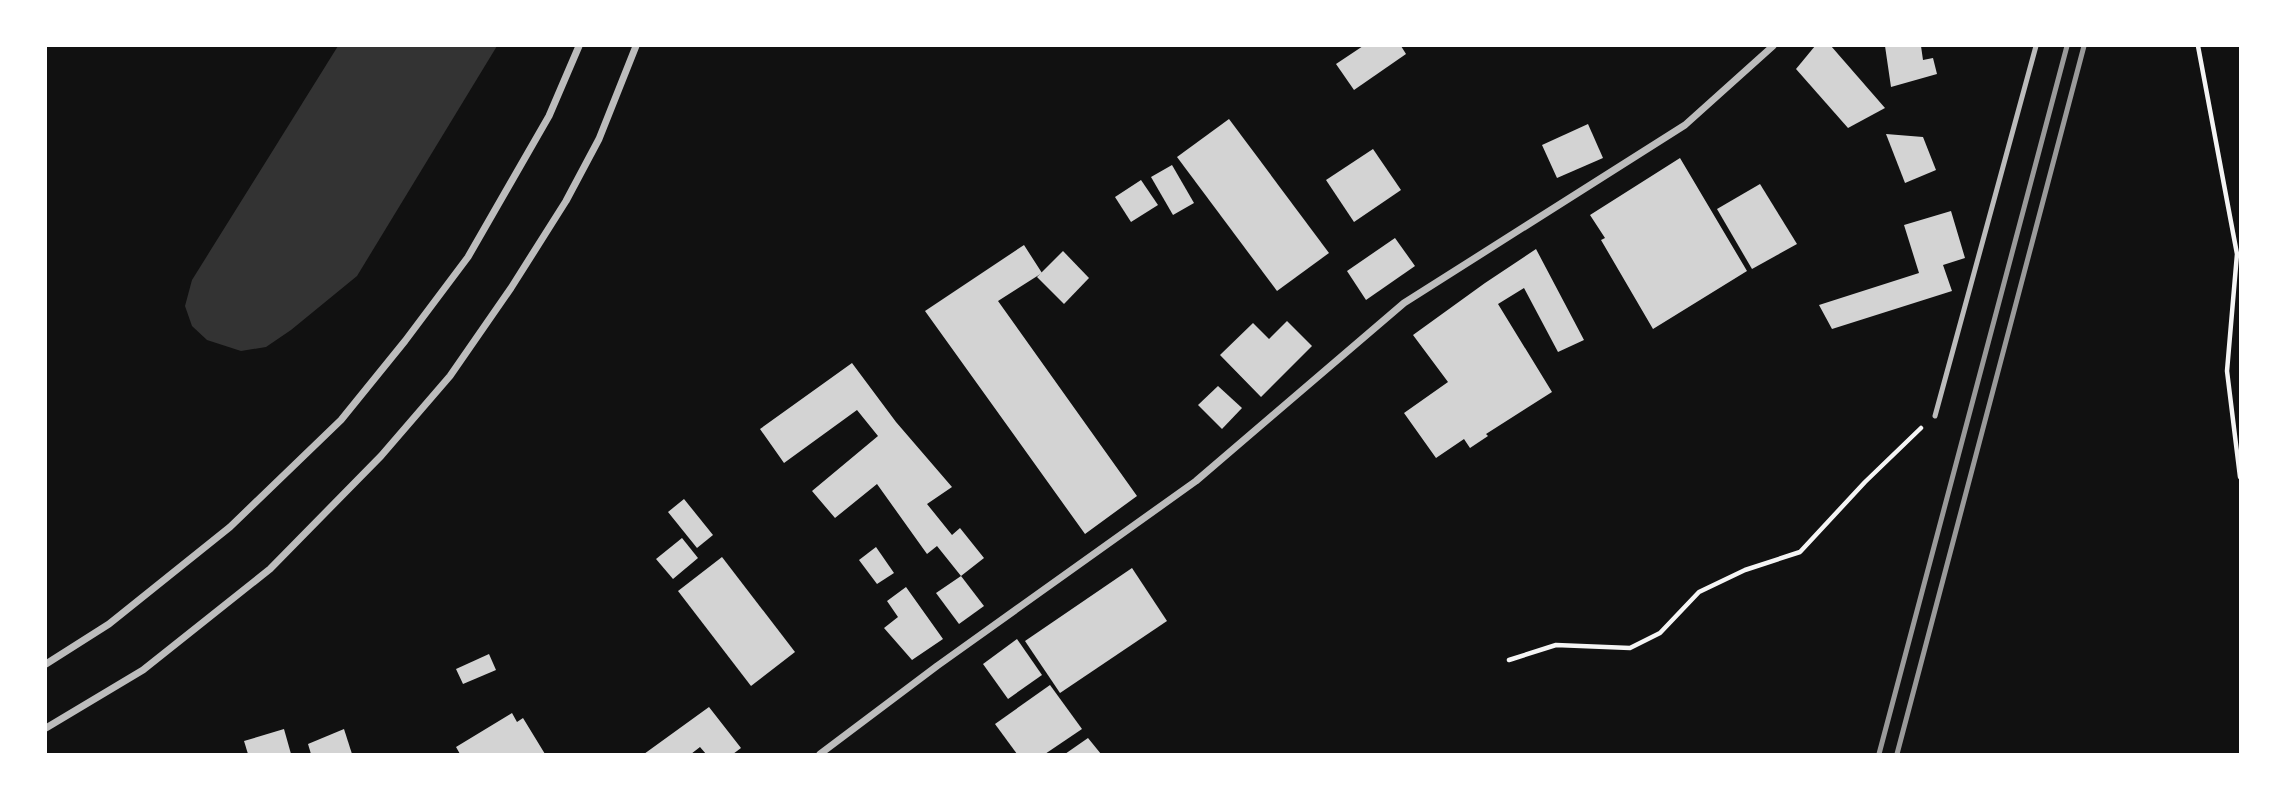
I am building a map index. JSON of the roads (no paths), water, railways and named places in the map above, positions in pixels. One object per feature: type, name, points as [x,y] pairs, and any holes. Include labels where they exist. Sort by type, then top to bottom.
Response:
[{"type":"street","points":[[46,664],[109,624],[230,527],[341,420],[468,257],[549,116],[579,46]]},
{"type":"street","points":[[46,728],[143,670],[270,569],[381,456],[450,376],[511,288],[566,201],[599,139],[636,46]]},
{"type":"street","points":[[820,754],[937,666],[1196,481],[1404,303],[1685,125],[1773,46]]},
{"type":"lane","points":[[1934,416],[2036,46]]},
{"type":"railway","points":[[1879,754],[2067,46]]},
{"type":"railway","points":[[1897,754],[2084,46]]}]
